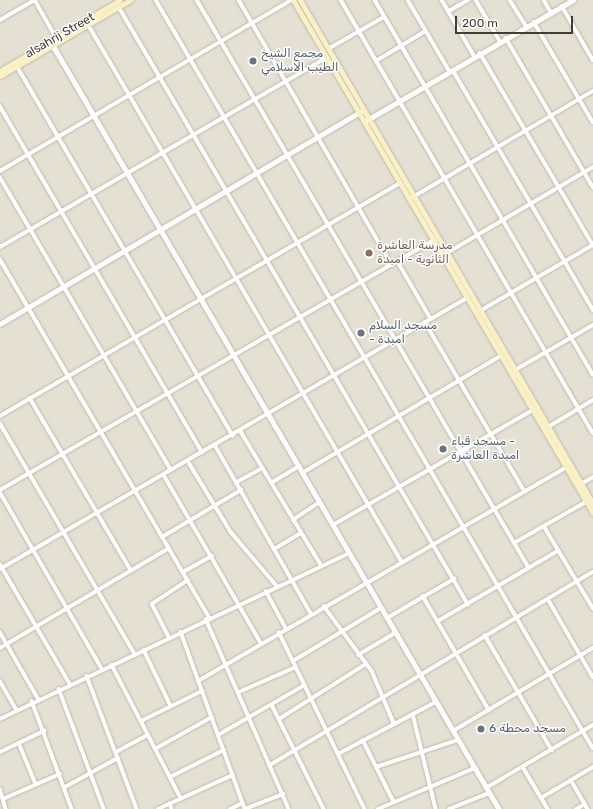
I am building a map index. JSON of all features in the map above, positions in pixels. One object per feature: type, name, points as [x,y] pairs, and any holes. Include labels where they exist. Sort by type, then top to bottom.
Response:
[{"type":"main road","name":"alsahrij Street","points":[[58,40],[120,0]]},
{"type":"main road","points":[[0,76],[52,43],[130,0]]},
{"type":"main road","points":[[293,0],[326,58],[361,112]]},
{"type":"main road","points":[[300,0],[328,49],[399,184],[435,239],[446,253],[467,298],[532,410],[546,428],[593,504]]},
{"type":"main road","name":"alsahrij Street","points":[[0,71],[52,43]]},
{"type":"main road","points":[[366,121],[413,198],[455,273],[480,311],[515,370],[566,468],[593,513]]},
{"type":"street","points":[[0,14],[1,19],[34,0],[58,40]]},
{"type":"street","points":[[156,0],[463,528],[593,748]]},
{"type":"street","points":[[197,0],[289,155],[395,340],[529,568]]},
{"type":"street","points":[[239,0],[391,263]]},
{"type":"street","points":[[0,171],[130,97],[221,40],[293,0]]},
{"type":"street","points":[[341,0],[444,179],[547,351],[593,432]]},
{"type":"street","points":[[374,0],[593,374]]},
{"type":"street","points":[[409,0],[426,31],[498,147],[593,310]]},
{"type":"street","points":[[442,0],[475,57]]},
{"type":"street","points":[[449,11],[468,0]]},
{"type":"street","points":[[510,0],[526,26]]},
{"type":"street","points":[[544,0],[551,12]]},
{"type":"street","points":[[366,121],[500,41],[573,0]]},
{"type":"street","points":[[478,1],[500,41]]},
{"type":"street","points":[[119,6],[159,79],[193,133],[226,192],[268,261],[368,435],[468,604]]},
{"type":"street","points":[[562,6],[593,60]]},
{"type":"street","points":[[328,49],[384,16]]},
{"type":"street","points":[[534,22],[593,122]]},
{"type":"street","points":[[88,24],[305,393],[402,562]]},
{"type":"street","points":[[376,61],[426,31]]},
{"type":"street","points":[[506,38],[593,187]]},
{"type":"street","points":[[52,43],[96,116],[233,355],[269,414],[395,633],[499,809]]},
{"type":"street","points":[[480,53],[593,245],[480,311]]},
{"type":"street","points":[[0,247],[128,173],[163,150],[326,58]]},
{"type":"street","points":[[17,66],[233,435]]},
{"type":"street","points":[[413,198],[593,91]]},
{"type":"street","points":[[0,106],[30,154],[94,269],[202,452]]},
{"type":"street","points":[[0,324],[361,112]]},
{"type":"street","points":[[446,253],[593,167]]},
{"type":"street","points":[[0,177],[136,412],[172,470]]},
{"type":"street","points":[[0,416],[399,184]]},
{"type":"street","points":[[102,669],[0,491],[391,263],[435,239]]},
{"type":"street","points":[[0,260],[67,377],[188,580],[208,618],[289,809]]},
{"type":"street","points":[[397,260],[431,318]]},
{"type":"street","points":[[70,684],[1,567],[64,533],[467,298]]},
{"type":"street","points":[[425,322],[525,492]]},
{"type":"street","points":[[515,370],[593,325]]},
{"type":"street","points":[[302,472],[430,399],[501,356]]},
{"type":"street","points":[[30,398],[131,570]]},
{"type":"street","points":[[546,428],[593,400]]},
{"type":"street","points":[[333,525],[532,410]]},
{"type":"street","points":[[0,423],[135,654]]},
{"type":"street","points":[[240,430],[321,565]]},
{"type":"street","points":[[215,445],[276,548],[312,613]]},
{"type":"street","points":[[188,461],[235,538],[265,567],[277,586]]},
{"type":"street","points":[[271,483],[298,466]]},
{"type":"street","points":[[237,482],[262,468]]},
{"type":"street","points":[[198,680],[324,606],[495,510],[566,468]]},
{"type":"street","points":[[164,475],[240,603],[260,643]]},
{"type":"street","points":[[581,484],[593,477]]},
{"type":"street","points":[[162,537],[242,490]]},
{"type":"street","points":[[293,520],[320,502]]},
{"type":"street","points":[[514,543],[586,502]]},
{"type":"street","points":[[544,526],[593,608]]},
{"type":"street","points":[[276,548],[301,533]]},
{"type":"street","points":[[0,648],[169,548]]},
{"type":"street","points":[[438,621],[558,551]]},
{"type":"street","points":[[0,719],[17,711],[38,698],[112,665],[208,618],[349,553]]},
{"type":"street","points":[[183,572],[212,556]]},
{"type":"street","points":[[270,765],[455,652],[593,572]]},
{"type":"street","points":[[387,618],[454,579]]},
{"type":"street","points":[[169,638],[152,604],[188,580]]},
{"type":"street","points":[[266,591],[286,628]]},
{"type":"street","points":[[423,596],[489,710]]},
{"type":"street","points":[[548,599],[593,677]]},
{"type":"street","points":[[324,606],[358,655],[366,664],[383,697],[394,723]]},
{"type":"street","points":[[293,661],[381,608]]},
{"type":"street","points":[[0,632],[38,698]]},
{"type":"street","points":[[181,632],[245,809],[283,794]]},
{"type":"street","points":[[279,632],[365,809]]},
{"type":"street","points":[[358,655],[395,633]]},
{"type":"street","points":[[485,635],[552,750]]},
{"type":"street","points":[[453,731],[593,648]]},
{"type":"street","points":[[144,650],[171,706]]},
{"type":"street","points":[[279,719],[366,664]]},
{"type":"street","points":[[112,665],[181,798]]},
{"type":"street","points":[[239,692],[296,666]]},
{"type":"street","points":[[87,676],[137,809]]},
{"type":"street","points":[[0,682],[17,711]]},
{"type":"street","points":[[218,735],[250,718],[304,685]]},
{"type":"street","points":[[59,689],[104,809]]},
{"type":"street","points":[[140,721],[202,691]]},
{"type":"street","points":[[32,701],[72,809]]},
{"type":"street","points":[[338,754],[436,702]]},
{"type":"street","points":[[272,704],[324,809]]},
{"type":"street","points":[[413,714],[436,809]]},
{"type":"street","points":[[155,749],[212,717]]},
{"type":"street","points":[[486,788],[593,725]]},
{"type":"street","points":[[0,752],[44,731]]},
{"type":"street","points":[[116,752],[148,735]]},
{"type":"street","points":[[363,740],[394,802]]},
{"type":"street","points":[[376,767],[458,740]]},
{"type":"street","points":[[19,743],[36,784]]},
{"type":"street","points":[[170,777],[224,750]]},
{"type":"street","points":[[65,787],[89,772],[118,758]]},
{"type":"street","points":[[523,767],[548,809]]},
{"type":"street","points":[[541,798],[593,767]]},
{"type":"street","points":[[378,809],[475,768]]},
{"type":"street","points":[[3,799],[60,774]]},
{"type":"street","points":[[158,809],[233,775]]},
{"type":"street","points":[[571,780],[588,809]]},
{"type":"street","points":[[0,789],[5,808],[0,809]]},
{"type":"street","points":[[449,809],[489,793]]},
{"type":"street","points":[[170,803],[172,809]]},
{"type":"street","points":[[230,809],[243,803]]},
{"type":"street","points":[[576,809],[585,804]]},
{"type":"shaded area","points":[[0,0],[593,0],[593,809],[0,809]]},
{"type":"place","name":"مجمع الشيخ الطيب الاسلامي","points":[[253,61]]},
{"type":"place","name":"مدرسة العاشرة الثانوية - امبدة","points":[[369,253]]},
{"type":"place","name":"مسجد السلام - امبدة","points":[[361,333]]},
{"type":"place","name":"مسجد قباء - امبدة العاشرة","points":[[443,449]]},
{"type":"place","name":"مسجد محطة 6","points":[[481,729]]}]
